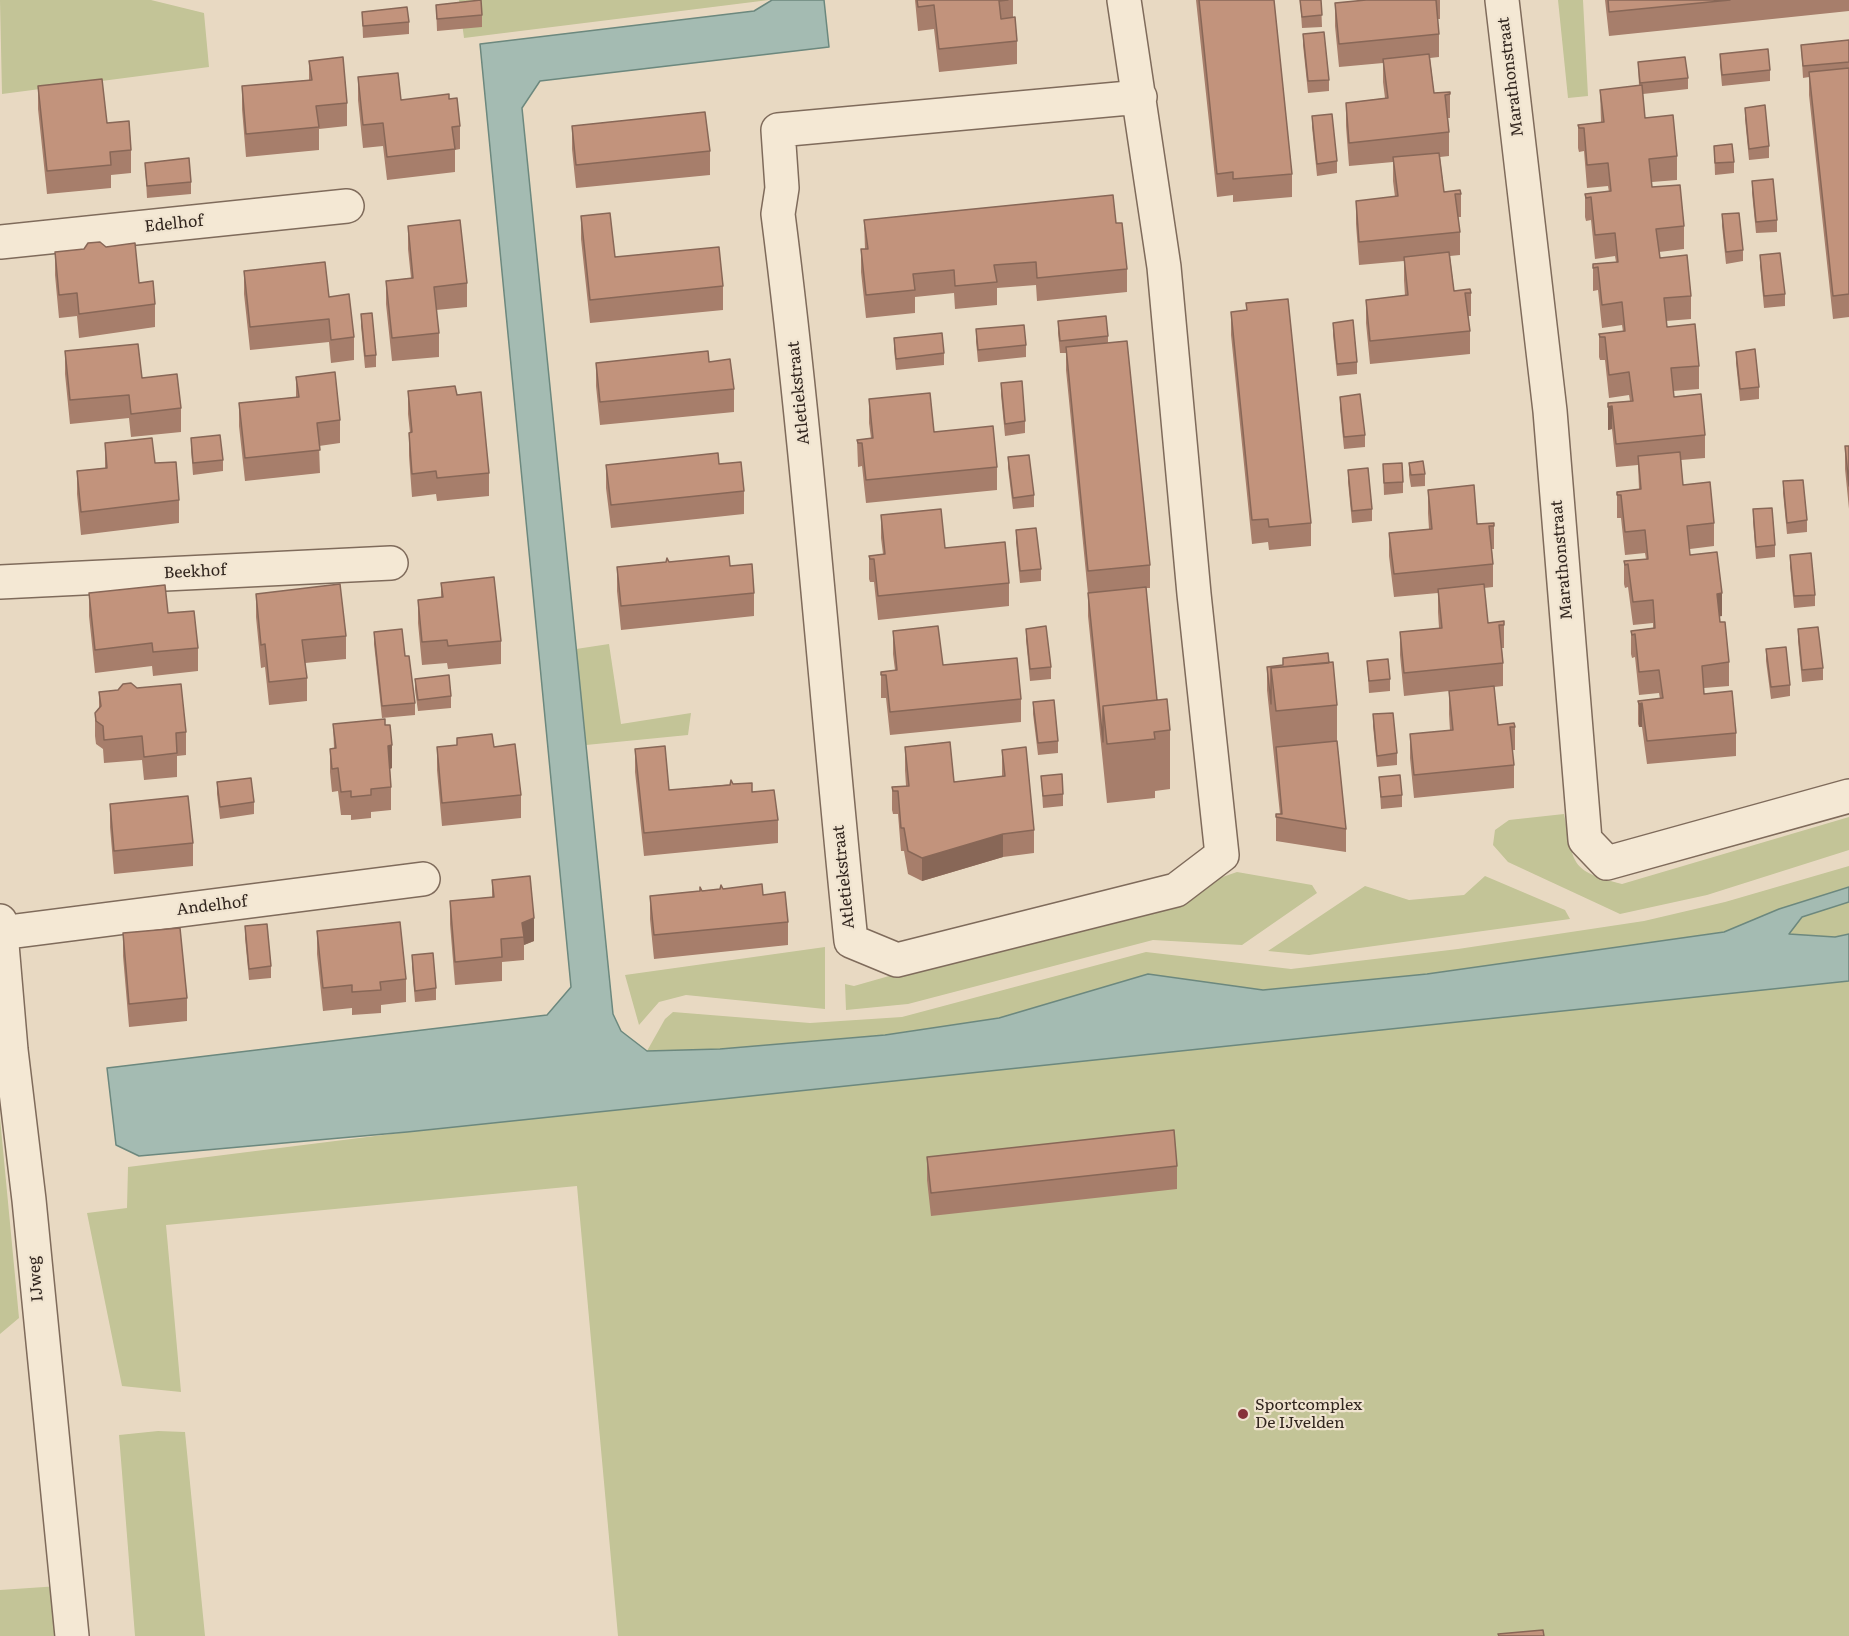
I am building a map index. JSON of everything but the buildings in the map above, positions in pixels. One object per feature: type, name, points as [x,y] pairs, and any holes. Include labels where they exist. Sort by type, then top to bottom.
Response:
[{"type":"street","name":"Atletiekstraat","points":[[1124,0],[1140,97],[1164,267],[1194,594],[1222,855],[1176,890],[897,960],[851,941],[823,671],[799,384],[778,214],[783,188],[778,130],[1140,97]]},
{"type":"street","name":"Marathonstraat","points":[[1502,0],[1550,411],[1584,840],[1607,863],[1849,796]]},
{"type":"street","name":"Edelhof","points":[[0,242],[347,206]]},
{"type":"street","name":"Beekhof","points":[[0,582],[391,563]]},
{"type":"street","name":"Andelhof","points":[[1,927],[423,879]]},
{"type":"street","name":"IJweg","points":[[1,927],[11,1050],[29,1200],[72,1636]]},
{"type":"green space","points":[[0,0],[151,0],[204,13],[209,67],[2,94]]},
{"type":"green space","points":[[459,0],[769,0],[464,38]]},
{"type":"green space","points":[[1558,0],[1583,0],[1588,96],[1568,98]]},
{"type":"green space","points":[[609,644],[621,724],[691,713],[688,735],[586,745],[576,649]]},
{"type":"green space","points":[[1564,814],[1570,844],[1577,863],[1592,875],[1622,884],[1849,817],[1849,850],[1707,895],[1620,914],[1508,862],[1493,845],[1495,830],[1509,820]]},
{"type":"green space","points":[[1849,866],[1849,887],[1779,909],[1724,932],[1427,974],[1263,990],[1148,974],[999,1018],[885,1035],[720,1049],[647,1051],[665,1019],[673,1012],[810,1023],[902,1017],[1146,952],[1291,969],[1458,949],[1644,921],[1725,902]]},
{"type":"green space","points":[[1237,872],[1312,885],[1317,893],[1242,945],[1153,940],[908,1004],[846,1010],[845,984],[854,986],[1156,900]]},
{"type":"green space","points":[[1485,876],[1565,910],[1570,919],[1309,955],[1268,951],[1365,886],[1409,900],[1464,895]]},
{"type":"green space","points":[[1849,902],[1849,934],[1835,937],[1789,934],[1802,917]]},
{"type":"green space","points":[[825,947],[825,1009],[686,995],[659,1002],[639,1025],[625,975]]},
{"type":"green space","name":"Sportcomplex De IJvelden","points":[[1849,965],[1849,1636],[618,1636],[577,1186],[166,1225],[181,1392],[122,1386],[87,1213],[127,1208],[128,1167],[407,1132]]},
{"type":"green space","points":[[0,1118],[19,1318],[0,1334]]},
{"type":"green space","points":[[158,1431],[185,1432],[205,1636],[135,1636],[119,1435]]},
{"type":"green space","points":[[59,1586],[64,1636],[0,1636],[0,1590]]},
{"type":"shaded area","points":[[772,0],[824,0],[829,47],[540,81],[522,108],[613,1014],[621,1031],[647,1051],[720,1049],[885,1035],[999,1018],[1148,974],[1263,990],[1427,974],[1724,932],[1779,909],[1849,887],[1849,902],[1802,917],[1789,934],[1835,937],[1849,934],[1849,981],[407,1132],[139,1156],[116,1145],[107,1068],[547,1015],[571,987],[480,44],[754,11]]},
{"type":"place","name":"Sportcomplex De IJvelden","points":[[1243,1414]]}]
